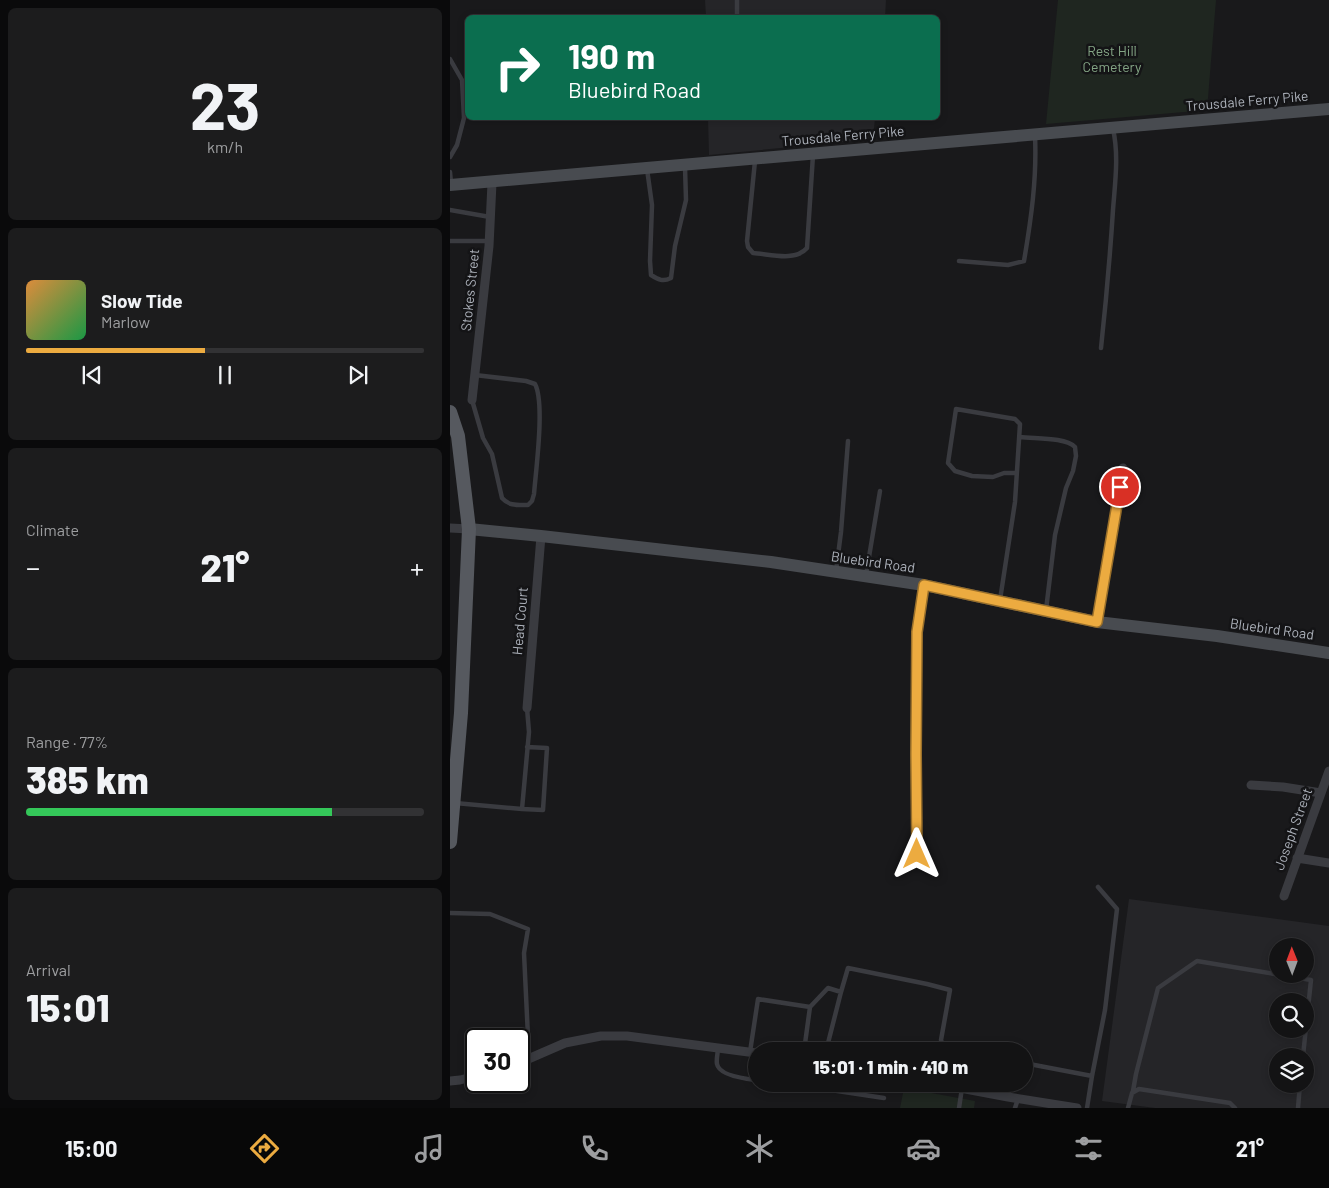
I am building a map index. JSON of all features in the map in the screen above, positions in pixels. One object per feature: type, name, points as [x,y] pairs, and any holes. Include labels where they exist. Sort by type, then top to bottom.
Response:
[{"type":"main road","name":"Trousdale Ferry Pike","points":[[450,181],[492,183],[646,167],[1329,108]]},
{"type":"main road","points":[[450,412],[458,436],[469,530],[461,713],[450,842]]},
{"type":"main road","name":"Bluebird Road","points":[[469,530],[542,536],[771,562],[924,585],[1097,622],[1216,636],[1329,653]]},
{"type":"street","name":"Stokes Street","points":[[472,400],[489,241],[492,183]]},
{"type":"street","points":[[1097,622],[1123,468]]},
{"type":"street","points":[[450,528],[469,530]]},
{"type":"street","name":"Head Court","points":[[527,708],[542,536]]},
{"type":"street","points":[[917,854],[917,632],[924,585]]},
{"type":"street","name":"Joseph Street","points":[[1284,896],[1329,771]]},
{"type":"street","points":[[1251,785],[1283,787],[1321,793]]},
{"type":"street","points":[[1298,858],[1329,863]]},
{"type":"street","points":[[530,1058],[565,1043],[601,1036],[627,1036],[748,1051]]},
{"type":"street","points":[[450,1080],[465,1079]]},
{"type":"street","points":[[982,1092],[1008,1097],[1016,1103],[1077,1108]]},
{"type":"lane","points":[[737,0],[737,15]]},
{"type":"lane","points":[[450,59],[462,80],[464,118],[457,145],[450,157]]},
{"type":"lane","points":[[1101,348],[1109,276],[1116,167],[1116,140],[1113,127]]},
{"type":"lane","points":[[959,261],[1008,265],[1024,261],[1034,188],[1035,134]]},
{"type":"lane","points":[[756,158],[747,241],[748,247],[753,252],[793,256],[802,254],[807,248],[813,154]]},
{"type":"lane","points":[[646,167],[652,205],[651,275],[658,280],[665,281],[671,278],[675,246],[686,200],[685,164]]},
{"type":"lane","points":[[450,210],[490,217]]},
{"type":"lane","points":[[450,241],[489,241]]},
{"type":"lane","points":[[472,400],[483,438],[492,454],[502,498],[506,503],[514,505],[528,504],[532,501],[534,494],[540,414],[539,390],[535,384],[526,381],[475,375]]},
{"type":"lane","points":[[1000,602],[1014,502],[1020,424],[1015,419],[956,409],[948,463],[955,471],[972,476],[993,477],[1004,473],[1016,473]]},
{"type":"lane","points":[[1020,437],[1065,442],[1075,447],[1076,456],[1073,471],[1066,488],[1055,535],[1046,612]]},
{"type":"lane","points":[[836,572],[848,441]]},
{"type":"lane","points":[[866,576],[880,491]]},
{"type":"lane","points":[[522,809],[529,732],[527,708]]},
{"type":"lane","points":[[453,802],[543,810],[547,748],[527,747]]},
{"type":"lane","points":[[1087,1108],[1104,1010],[1116,909],[1098,886]]},
{"type":"lane","points":[[450,913],[490,914],[528,929],[524,953],[528,1028]]},
{"type":"lane","points":[[1128,1108],[1130,1096],[1134,1091],[1136,1074],[1158,988],[1197,961],[1311,980],[1304,1048]]},
{"type":"lane","points":[[828,1042],[848,968],[950,990],[943,1042]]},
{"type":"lane","points":[[805,1042],[810,1007],[828,988],[842,992]]},
{"type":"lane","points":[[754,1042],[758,1000],[810,1007]]},
{"type":"lane","points":[[718,1048],[717,1064],[721,1071],[748,1079]]},
{"type":"lane","points":[[1033,1065],[1092,1076]]},
{"type":"lane","points":[[1134,1091],[1144,1090],[1230,1102],[1235,1108]]},
{"type":"lane","points":[[844,1092],[884,1098]]},
{"type":"lane","points":[[959,1108],[961,1092]]},
{"type":"lane","points":[[1008,1097],[1009,1092]]},
{"type":"lane","points":[[1298,1108],[1299,1093]]},
{"type":"shaded area","points":[[705,0],[886,0],[885,15],[706,15]]},
{"type":"shaded area","points":[[708,120],[875,120],[873,139],[709,155]]},
{"type":"shaded area","points":[[1129,899],[1329,926],[1329,1108],[1155,1108],[1102,1101]]},
{"type":"green space","name":"Rest Hill Cemetery","points":[[1058,0],[1216,0],[1207,110],[1046,124]]},
{"type":"green space","points":[[903,1092],[926,1092],[975,1101],[974,1108],[900,1108]]},
{"type":"route","points":[[917,854],[917,632],[924,585],[1097,622],[1120,487]]}]
